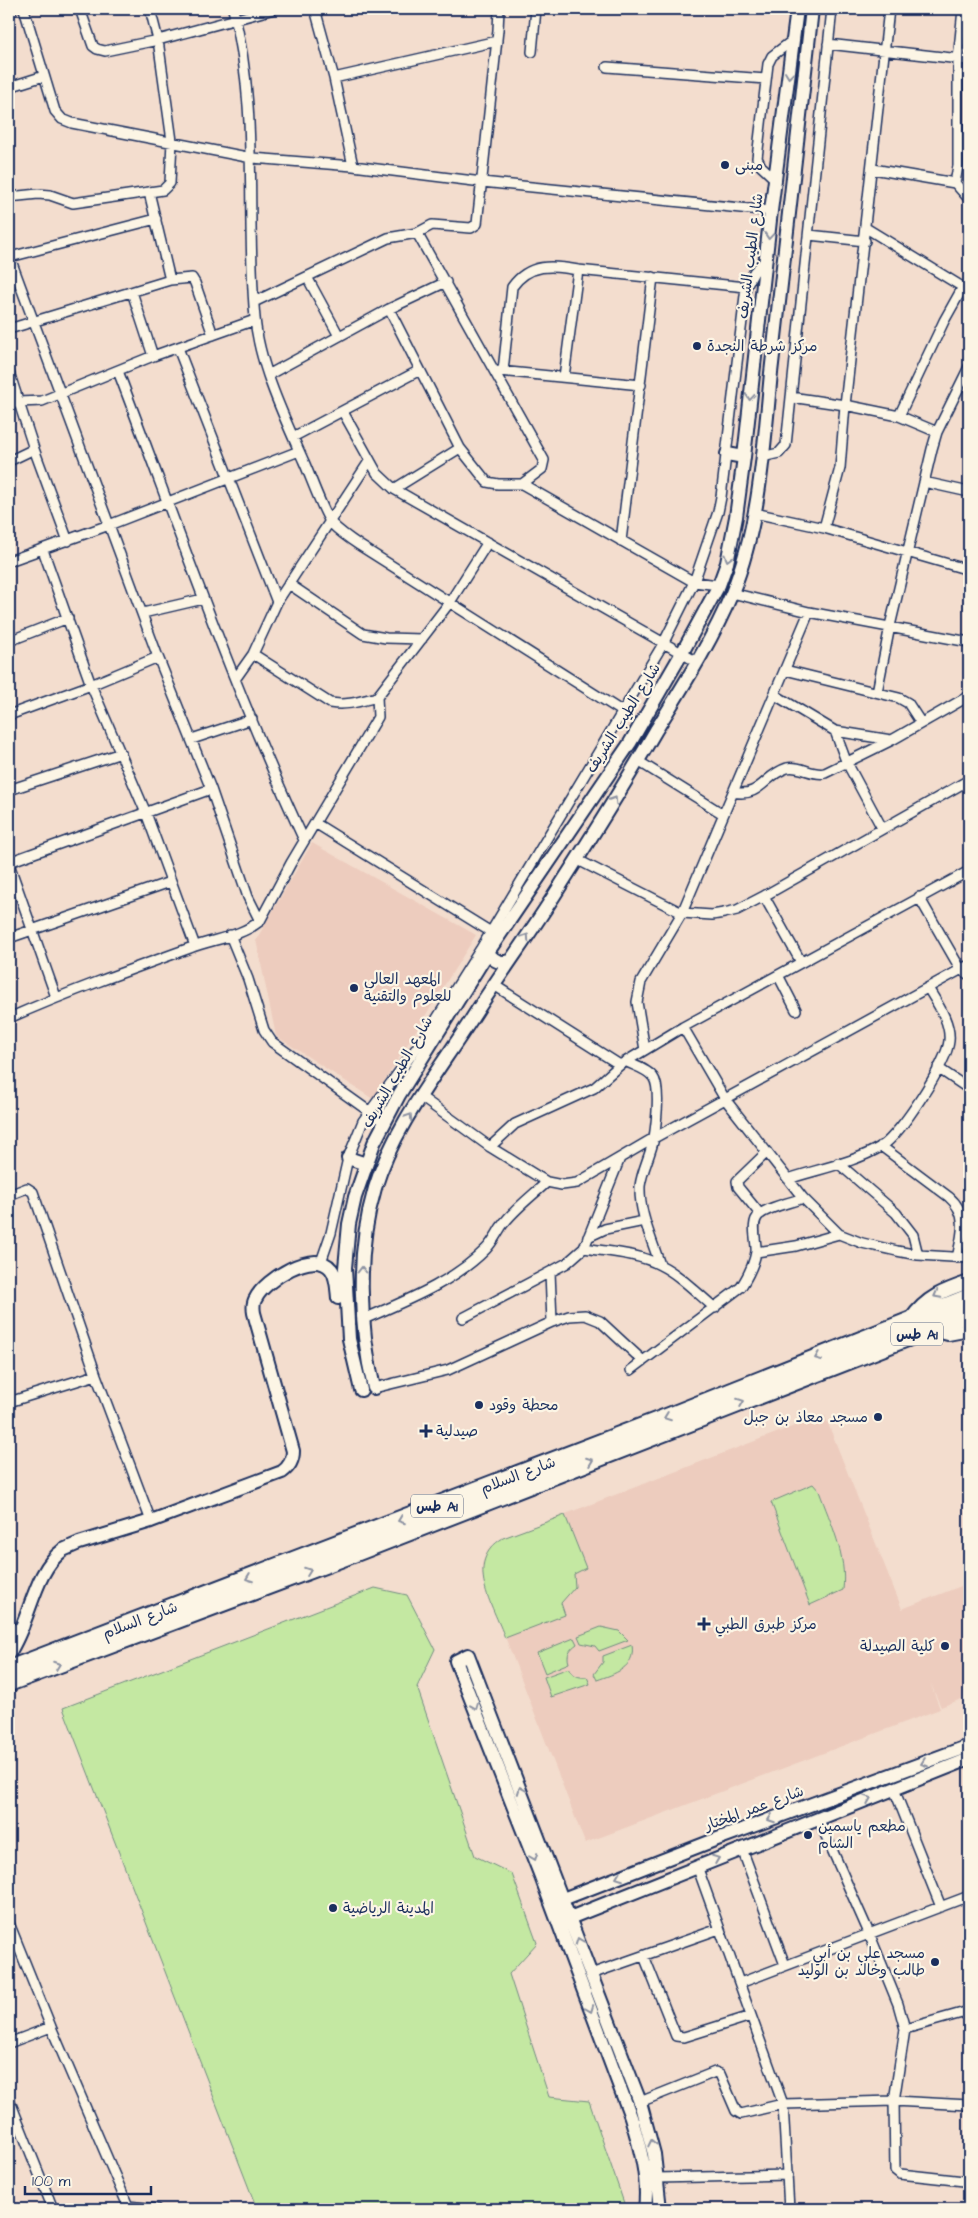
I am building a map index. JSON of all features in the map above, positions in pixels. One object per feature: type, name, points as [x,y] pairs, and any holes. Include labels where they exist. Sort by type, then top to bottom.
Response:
[{"type":"highway","name":"شارع السلام","points":[[864,1346],[911,1319],[969,1296]]},
{"type":"highway","name":"شارع السلام","points":[[10,1678],[448,1502],[864,1346],[928,1330],[969,1314]]},
{"type":"main road","name":"شارع الطيب الشريف","points":[[361,1390],[349,1339],[347,1320],[344,1280],[347,1245],[355,1197],[366,1164],[384,1122],[475,972],[630,743],[682,653],[727,563],[732,544],[744,457],[756,335],[796,9]]},
{"type":"main road","points":[[374,1388],[368,1358],[364,1319],[362,1262],[374,1193],[394,1141],[638,760],[697,662],[732,594],[754,513],[762,456],[812,9]]},
{"type":"main road","points":[[756,335],[760,341],[766,343],[776,338]]},
{"type":"main road","points":[[752,370],[762,363],[768,366],[771,372]]},
{"type":"main road","points":[[727,454],[744,457]]},
{"type":"main road","points":[[488,952],[490,956],[499,962],[510,961]]},
{"type":"main road","points":[[475,972],[487,974],[492,979],[494,985]]},
{"type":"main road","points":[[348,1158],[366,1164]]},
{"type":"main road","points":[[9,1653],[24,1627],[41,1578],[57,1554],[79,1543],[151,1520],[278,1474],[291,1463],[292,1447],[254,1313],[254,1304],[257,1296],[263,1289],[288,1270],[307,1262],[321,1262],[327,1265],[334,1274],[340,1313],[343,1318],[347,1320],[364,1319]]},
{"type":"main road","points":[[911,1319],[918,1309],[936,1294],[969,1282]]},
{"type":"main road","points":[[928,1330],[948,1334],[969,1330]]},
{"type":"main road","points":[[645,2209],[645,2178],[641,2152],[631,2117],[558,1923],[557,1901],[468,1655],[456,1661],[557,1901],[570,1918],[640,2102],[650,2133],[660,2209]]},
{"type":"main road","name":"شارع عمر المختار","points":[[557,1901],[712,1841],[969,1746]]},
{"type":"main road","points":[[558,1923],[969,1759]]},
{"type":"street","points":[[9,10],[13,9]]},
{"type":"street","points":[[24,9],[55,112],[62,119],[124,134],[172,141],[252,158],[353,166],[482,182],[771,211]]},
{"type":"street","points":[[80,9],[91,41],[97,49],[105,51],[158,40],[234,13],[274,9]]},
{"type":"street","points":[[9,197],[38,194],[50,195],[73,203],[163,190],[170,183],[172,141],[158,40],[150,9]]},
{"type":"street","points":[[315,9],[334,78],[353,166]]},
{"type":"street","points":[[254,302],[388,238],[417,233],[432,225],[475,227],[477,224],[482,182],[499,9]]},
{"type":"street","points":[[532,52],[536,9]]},
{"type":"street","points":[[762,456],[779,453],[786,445],[832,9]]},
{"type":"street","points":[[824,528],[842,459],[845,405],[865,241],[889,9]]},
{"type":"street","points":[[955,183],[958,166],[958,60],[963,9]]},
{"type":"street","points":[[234,13],[246,73],[252,158],[255,320],[268,375],[292,436],[331,522],[359,545],[623,712]]},
{"type":"street","points":[[776,180],[761,166],[757,158],[766,79],[770,59],[793,40]]},
{"type":"street","points":[[334,78],[497,41]]},
{"type":"street","points":[[828,44],[969,60]]},
{"type":"street","points":[[607,67],[766,79]]},
{"type":"street","points":[[9,87],[44,76]]},
{"type":"street","points":[[872,169],[955,183],[969,199]]},
{"type":"street","points":[[149,192],[170,280]]},
{"type":"street","points":[[156,219],[9,256],[144,613],[158,657],[212,789],[248,897],[260,921]]},
{"type":"street","points":[[866,228],[966,290],[944,321],[899,416]]},
{"type":"street","points":[[417,233],[499,371],[545,463],[542,469],[522,484]]},
{"type":"street","points":[[809,235],[865,241]]},
{"type":"street","points":[[321,1262],[331,1233],[348,1158],[356,1135],[368,1112],[429,1031],[491,932],[663,644],[694,582],[718,512],[727,454],[746,286],[754,272],[766,260]]},
{"type":"street","points":[[499,371],[512,287],[517,280],[542,266],[552,265],[578,270],[746,286]]},
{"type":"street","points":[[564,377],[578,270]]},
{"type":"street","points":[[9,329],[170,280],[188,277],[194,280],[213,335]]},
{"type":"street","points":[[307,277],[339,336]]},
{"type":"street","points":[[621,541],[653,278]]},
{"type":"street","points":[[268,375],[389,309],[446,282]]},
{"type":"street","points":[[132,292],[152,356]]},
{"type":"street","points":[[389,309],[460,448],[487,482],[522,484],[694,582],[718,584]]},
{"type":"street","points":[[13,402],[28,403],[42,401],[152,356],[255,320]]},
{"type":"street","points":[[178,348],[277,602]]},
{"type":"street","points":[[877,692],[890,626],[937,432],[969,367]]},
{"type":"street","points":[[292,436],[343,412],[420,370]]},
{"type":"street","points":[[118,371],[203,599],[278,784],[304,840]]},
{"type":"street","points":[[499,371],[640,385]]},
{"type":"street","points":[[9,372],[13,402],[34,449],[68,540]]},
{"type":"street","points":[[791,397],[899,416],[937,432]]},
{"type":"street","points":[[343,412],[383,480],[394,489],[697,662]]},
{"type":"street","points":[[394,489],[460,448]]},
{"type":"street","points":[[9,461],[34,449]]},
{"type":"street","points":[[9,561],[110,525],[299,451]]},
{"type":"street","points":[[236,678],[253,654],[277,602],[370,460]]},
{"type":"street","points":[[924,482],[969,492]]},
{"type":"street","points":[[754,513],[824,528],[969,570]]},
{"type":"street","points":[[253,654],[330,703],[351,704],[377,697],[450,602],[488,542]]},
{"type":"street","points":[[43,550],[91,685],[146,813],[195,946]]},
{"type":"street","points":[[289,584],[363,634],[386,638],[422,639]]},
{"type":"street","points":[[732,594],[809,612],[969,642]]},
{"type":"street","points":[[144,613],[203,599]]},
{"type":"street","points":[[645,1050],[637,1002],[638,988],[682,913],[732,792],[776,695],[809,612]]},
{"type":"street","points":[[9,641],[68,618]]},
{"type":"street","points":[[9,715],[91,685],[158,657]]},
{"type":"street","points":[[785,670],[904,700],[921,723]]},
{"type":"street","points":[[776,695],[835,731],[892,740]]},
{"type":"street","points":[[732,792],[750,793],[786,769],[795,767],[821,774],[892,740],[969,696]]},
{"type":"street","points":[[9,1018],[56,998],[195,946],[248,930],[260,921],[304,840],[378,718],[377,697]]},
{"type":"street","points":[[192,739],[252,719]]},
{"type":"street","points":[[835,731],[846,761],[882,828]]},
{"type":"street","points":[[9,790],[121,753]]},
{"type":"street","points":[[638,760],[723,814]]},
{"type":"street","points":[[576,859],[682,913],[712,915],[724,913],[737,910],[764,896],[969,780]]},
{"type":"street","points":[[56,998],[9,863],[212,789]]},
{"type":"street","points":[[314,824],[491,932]]},
{"type":"street","points":[[490,1147],[515,1124],[594,1088],[623,1064],[683,1027],[969,871]]},
{"type":"street","points":[[9,938],[170,882]]},
{"type":"street","points":[[764,896],[801,962]]},
{"type":"street","points":[[919,897],[961,970],[969,975]]},
{"type":"street","points":[[230,936],[248,979],[264,1030],[272,1042],[384,1122]]},
{"type":"street","points":[[422,1097],[490,1147],[547,1182],[562,1185],[577,1183],[654,1138],[969,965]]},
{"type":"street","points":[[778,975],[796,1010]]},
{"type":"street","points":[[494,985],[623,1064],[649,1073],[655,1079],[658,1090],[654,1138],[640,1185],[644,1221],[660,1265]]},
{"type":"street","points":[[788,1179],[838,1163],[881,1146],[891,1139],[902,1127],[938,1068],[949,1042],[948,1031],[939,1006],[928,988]]},
{"type":"street","points":[[683,1027],[725,1099],[803,1198],[839,1234],[862,1243],[918,1255],[969,1258]]},
{"type":"street","points":[[938,1068],[969,1090]]},
{"type":"street","points":[[881,1146],[965,1210],[957,1258]]},
{"type":"street","points":[[760,1214],[738,1187],[737,1181],[767,1152]]},
{"type":"street","points":[[463,1318],[567,1263],[584,1248],[620,1158]]},
{"type":"street","points":[[838,1163],[896,1213],[913,1235],[918,1255]]},
{"type":"street","points":[[364,1319],[420,1293],[450,1276],[477,1257],[486,1249],[510,1217],[547,1182]]},
{"type":"street","points":[[9,1195],[27,1188],[33,1192],[96,1375],[151,1520]]},
{"type":"street","points":[[632,1370],[642,1360],[741,1287],[751,1272],[756,1252],[755,1222],[760,1214],[803,1198]]},
{"type":"street","points":[[588,1236],[605,1229],[644,1221]]},
{"type":"street","points":[[756,1252],[796,1246],[839,1234]]},
{"type":"street","points":[[584,1248],[633,1256],[660,1265],[676,1275],[714,1308]]},
{"type":"street","points":[[550,1272],[552,1322]]},
{"type":"street","points":[[374,1388],[448,1370],[552,1322],[577,1314],[593,1317],[642,1360]]},
{"type":"street","points":[[9,1402],[96,1375]]},
{"type":"street","points":[[9,1630],[24,1627]]},
{"type":"street","points":[[894,1788],[941,1907]]},
{"type":"street","points":[[818,1818],[869,1933],[898,2004],[905,2029],[894,2101],[894,2167],[897,2172],[964,2181],[969,2185]]},
{"type":"street","points":[[742,1849],[785,1965]]},
{"type":"street","points":[[697,1866],[783,2104],[790,2209]]},
{"type":"street","points":[[740,1983],[969,1896]]},
{"type":"street","points":[[9,1923],[128,2206],[156,2209]]},
{"type":"street","points":[[591,1974],[719,1928]]},
{"type":"street","points":[[644,1956],[676,2036],[684,2037],[751,2016]]},
{"type":"street","points":[[905,2029],[969,2011]]},
{"type":"street","points":[[9,2043],[51,2026]]},
{"type":"street","points":[[640,2102],[715,2072],[720,2074],[738,2113],[783,2104],[894,2101],[969,2105]]},
{"type":"street","points":[[9,2099],[53,2209]]},
{"type":"street","points":[[657,2178],[788,2175]]},
{"type":"street","points":[[969,2200],[969,2209]]},
{"type":"shaded area","name":"المعهد العالي للعلوم والتقنية","points":[[312,843],[476,935],[373,1099],[276,1036],[256,940]]},
{"type":"shaded area","name":"مركز طبرق الطبي","points":[[825,1416],[902,1609],[969,1583],[969,1696],[941,1707],[930,1682],[940,1709],[585,1843],[483,1580],[482,1564],[488,1550],[503,1538],[810,1420]]},
{"type":"green space","points":[[813,1484],[819,1491],[837,1540],[844,1577],[843,1590],[810,1605],[771,1502]]},
{"type":"green space","points":[[565,1515],[586,1568],[574,1574],[575,1587],[561,1603],[565,1615],[505,1638],[484,1585],[483,1571],[485,1559],[491,1548],[503,1538]]},
{"type":"green space","name":"المدينة الرياضية","points":[[375,1588],[407,1595],[435,1649],[417,1687],[475,1856],[512,1874],[537,1943],[509,1974],[549,2097],[589,2101],[626,2209],[257,2209],[63,1708]]},
{"type":"green space","points":[[601,1627],[619,1631],[628,1640],[599,1651],[595,1646],[581,1643],[578,1636]]},
{"type":"green space","points":[[574,1638],[577,1644],[569,1652],[569,1663],[545,1673],[537,1653]]},
{"type":"green space","points":[[632,1645],[631,1659],[627,1665],[617,1672],[597,1680],[594,1674],[603,1662],[603,1656]]},
{"type":"green space","points":[[569,1668],[576,1676],[587,1677],[590,1684],[551,1697],[544,1677]]},
{"type":"place","name":"مبنى","points":[[725,165]]},
{"type":"place","name":"مركز شرطة النجدة","points":[[697,346]]},
{"type":"place","name":"المعهد العالي للعلوم والتقنية","points":[[354,988]]},
{"type":"place","name":"محطة وقود","points":[[479,1405]]},
{"type":"place","name":"مسجد معاذ بن جبل","points":[[878,1417]]},
{"type":"place","name":"صيدلية","points":[[426,1431]]},
{"type":"place","name":"مركز طبرق الطبي","points":[[704,1624]]},
{"type":"place","name":"كلية الصيدلة","points":[[945,1646]]},
{"type":"place","name":"مطعم ياسمين الشام","points":[[808,1835]]},
{"type":"place","name":"المدينة الرياضية","points":[[333,1908]]},
{"type":"place","name":"مسجد علي بن أبي طالب وخالد بن الوليد","points":[[935,1962]]}]
